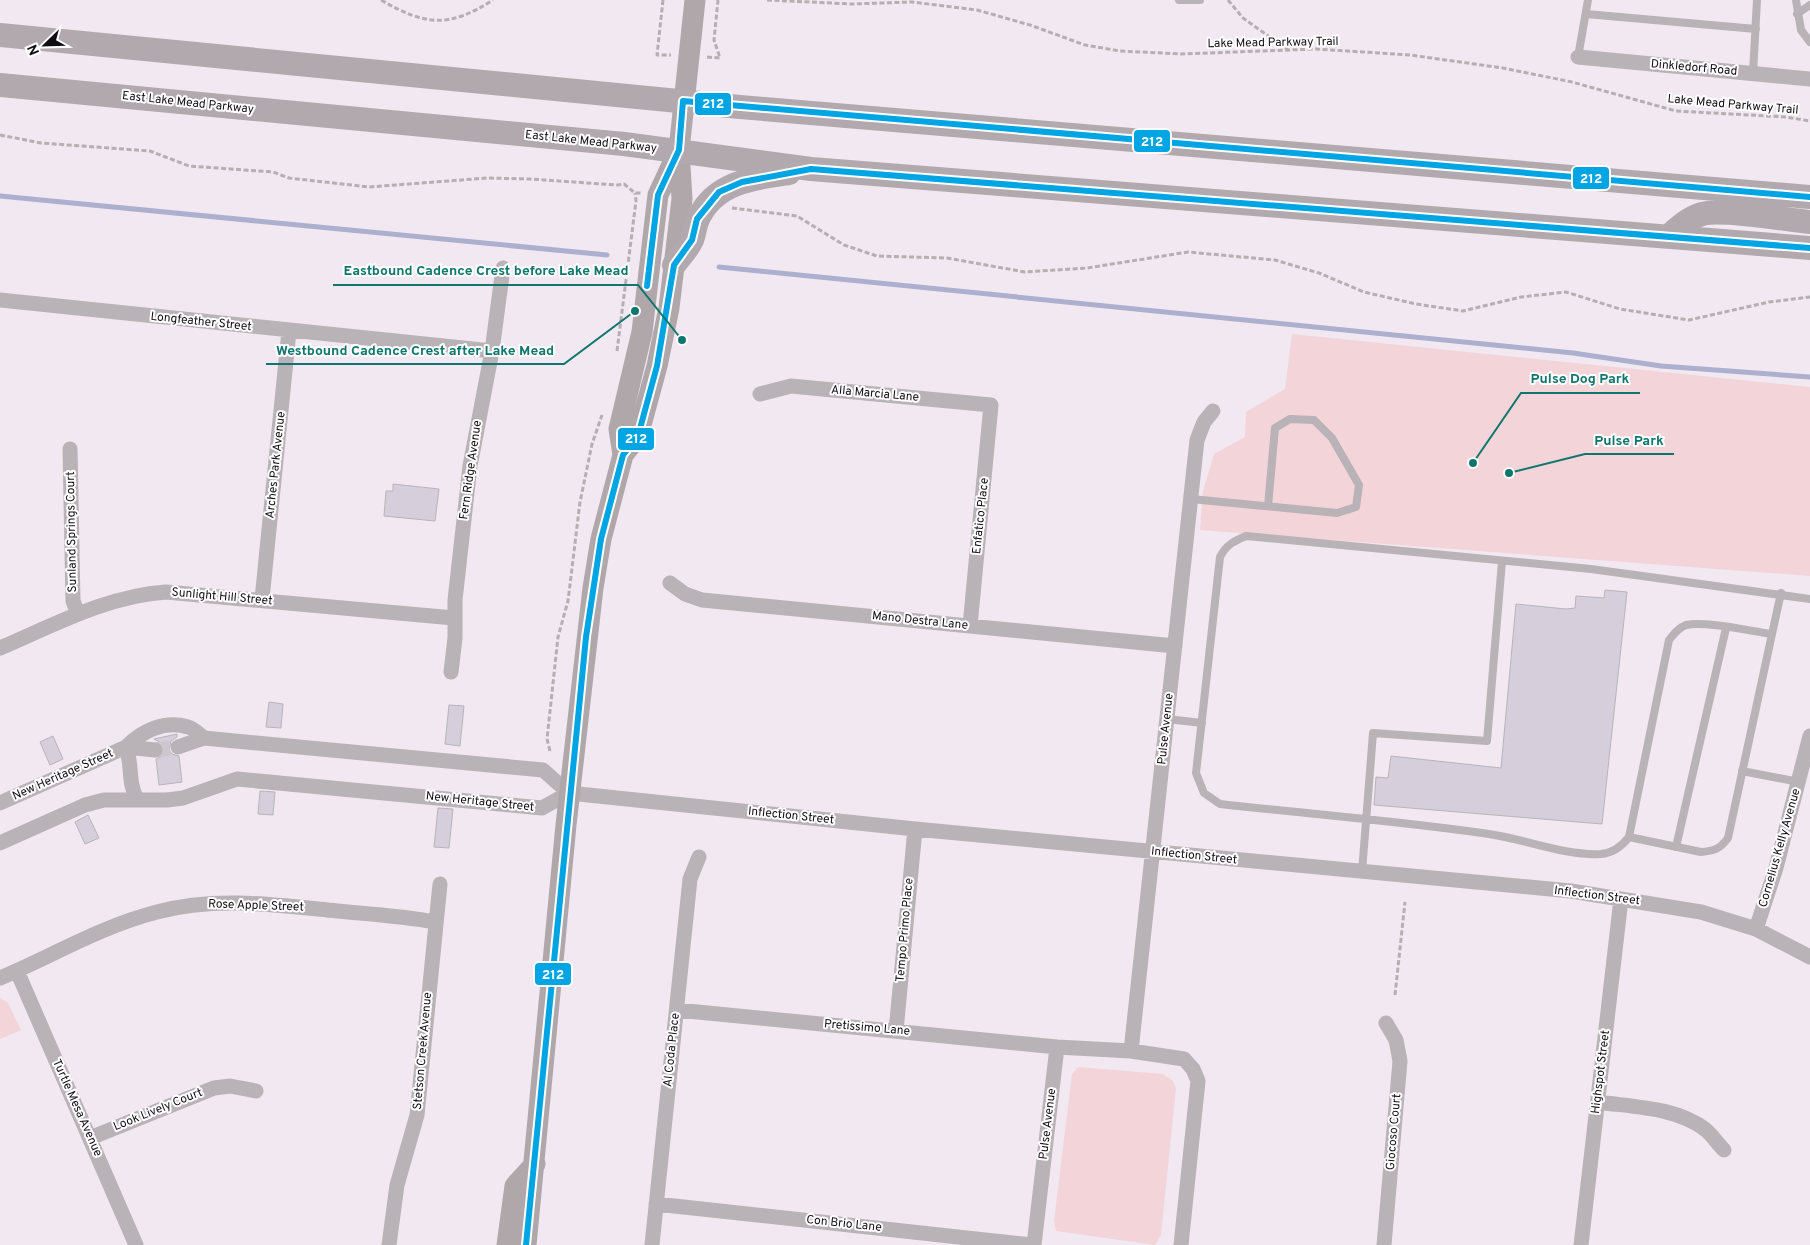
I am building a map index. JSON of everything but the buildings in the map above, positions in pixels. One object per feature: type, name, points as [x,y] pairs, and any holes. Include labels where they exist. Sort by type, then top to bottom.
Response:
[{"type":"main road","points":[[0,35],[683,101],[1810,198]]},
{"type":"main road","name":"East Lake Mead Parkway","points":[[0,85],[679,150],[811,169],[1670,235],[1810,248]]},
{"type":"main road","points":[[674,266],[692,240],[697,219],[707,204],[719,192],[742,182],[811,169]]},
{"type":"main road","points":[[1670,235],[1685,222],[1703,214],[1727,214],[1810,222]]},
{"type":"street","points":[[526,1245],[569,793],[593,588],[601,539],[623,456],[638,436],[657,366],[674,266],[682,199],[679,150],[695,0]]},
{"type":"street","name":"Dinkledorf Road","points":[[1578,57],[1810,79]]},
{"type":"street","points":[[623,456],[619,429],[642,332],[658,195],[679,150]]},
{"type":"street","name":"Fern Ridge Avenue","points":[[451,672],[455,638],[454,618],[470,466],[492,351],[503,268]]},
{"type":"street","name":"Longfeather Street","points":[[0,300],[492,351]]},
{"type":"street","name":"Arches Park Avenue","points":[[262,599],[289,331]]},
{"type":"street","name":"Alla Marcia Lane","points":[[760,394],[791,386],[991,405]]},
{"type":"street","name":"Enfatico Place","points":[[970,626],[991,405]]},
{"type":"street","name":"Pulse Avenue","points":[[1131,1051],[1197,440],[1204,422],[1213,411]]},
{"type":"street","name":"Sunland Springs Court","points":[[70,449],[73,601],[78,614]]},
{"type":"street","name":"Mano Destra Lane","points":[[670,583],[685,594],[702,600],[1175,646]]},
{"type":"street","name":"Sunlight Hill Street","points":[[0,648],[78,614],[141,594],[166,592],[262,599],[454,618]]},
{"type":"street","name":"New Heritage Street","points":[[0,803],[126,747],[142,733],[170,725],[189,727],[204,738]]},
{"type":"street","name":"Cornelius Kelly Avenue","points":[[1756,929],[1776,868],[1810,736]]},
{"type":"street","name":"New Heritage Street","points":[[0,843],[85,805],[104,800],[153,801],[183,798],[237,779],[542,808],[569,793],[543,770],[204,738],[178,746]]},
{"type":"street","name":"New Heritage Street","points":[[126,747],[132,763],[129,775],[130,786],[137,800]]},
{"type":"street","name":"New Heritage Street","points":[[126,747],[155,750]]},
{"type":"street","name":"Inflection Street","points":[[569,793],[915,829],[1571,891],[1701,912],[1756,929],[1810,957]]},
{"type":"street","name":"Tempo Primo Place","points":[[896,1031],[915,829]]},
{"type":"street","name":"Al Coda Place","points":[[652,1245],[690,879],[699,857]]},
{"type":"street","name":"Stetson Creek Avenue","points":[[389,1245],[397,1185],[417,1115],[440,884]]},
{"type":"street","name":"Highspot Street","points":[[1581,1245],[1621,898]]},
{"type":"street","name":"Rose Apple Street","points":[[0,978],[116,926],[156,912],[192,904],[281,905],[435,922]]},
{"type":"street","name":"Turtle Mesa Avenue","points":[[17,971],[136,1245]]},
{"type":"street","name":"Pretissimo Lane","points":[[677,1010],[1057,1046]]},
{"type":"street","name":"Giocoso Court","points":[[1384,1245],[1400,1061],[1396,1040],[1386,1023]]},
{"type":"street","points":[[1057,1046],[1131,1051],[1184,1059],[1193,1069],[1198,1081],[1181,1245]]},
{"type":"street","name":"Pulse Avenue","points":[[1033,1245],[1057,1046]]},
{"type":"street","name":"Look Lively Court","points":[[90,1138],[214,1088],[230,1086],[256,1092]]},
{"type":"street","points":[[1598,1102],[1668,1112],[1706,1130],[1724,1150]]},
{"type":"street","points":[[507,1245],[516,1186],[535,1164]]},
{"type":"street","name":"Con Brio Lane","points":[[656,1204],[1033,1245]]},
{"type":"lane","points":[[1179,0],[1200,0]]},
{"type":"lane","points":[[1578,57],[1588,0]]},
{"type":"lane","points":[[1753,73],[1758,0]]},
{"type":"lane","points":[[1796,0],[1801,30],[1810,42]]},
{"type":"lane","points":[[1797,14],[1810,5]]},
{"type":"lane","points":[[1586,14],[1756,29]]},
{"type":"lane","points":[[1191,499],[1337,513],[1356,507],[1359,485],[1332,438],[1314,420],[1290,419],[1275,428],[1268,506]]},
{"type":"lane","points":[[1772,634],[1698,624],[1676,630],[1669,640],[1629,837],[1616,850],[1600,854],[1551,848],[1513,837],[1220,804],[1211,799],[1200,787],[1196,773],[1220,556],[1224,548],[1246,536],[1591,569],[1810,599]]},
{"type":"lane","points":[[1362,872],[1373,733],[1487,741],[1502,561]]},
{"type":"lane","points":[[1629,837],[1701,852],[1713,852],[1722,847],[1728,838],[1781,594]]},
{"type":"lane","points":[[1676,847],[1726,628]]},
{"type":"lane","points":[[1167,719],[1202,723]]},
{"type":"lane","points":[[1742,771],[1799,782]]},
{"type":"path","points":[[381,0],[412,16],[446,22],[464,17],[493,0]]},
{"type":"path","name":"Lake Mead Parkway Trail","points":[[767,0],[852,4],[912,2],[977,10],[1030,25],[1085,45],[1120,52],[1181,54],[1316,49],[1429,58],[1502,68],[1563,81],[1676,111],[1786,117],[1810,121]]},
{"type":"path","points":[[1228,0],[1243,18],[1288,50]]},
{"type":"path","points":[[0,135],[41,143],[150,151],[189,166],[273,172],[290,178],[369,187],[468,179],[530,178],[617,186],[624,184],[635,193],[658,195]]},
{"type":"path","points":[[616,356],[636,201],[635,193]]},
{"type":"path","points":[[707,204],[797,216],[844,245],[877,256],[947,258],[1025,272],[1087,268],[1188,252],[1274,260],[1318,273],[1364,292],[1416,304],[1463,311],[1521,297],[1566,292],[1620,309],[1690,320],[1769,302],[1810,297]]},
{"type":"path","points":[[550,751],[547,739],[558,636],[568,601],[580,502],[592,444],[603,409]]},
{"type":"path","points":[[1395,995],[1404,902]]},
{"type":"shaded area","points":[[1292,334],[1810,387],[1810,576],[1200,530],[1203,491],[1214,454],[1245,437],[1246,412],[1285,389]]},
{"type":"shaded area","points":[[0,998],[8,1003],[21,1030],[0,1039]]},
{"type":"shaded area","points":[[1078,1067],[1163,1074],[1173,1081],[1176,1088],[1161,1235],[1155,1245],[1056,1231],[1054,1221],[1072,1074]]},
{"type":"waterway","points":[[0,196],[607,255]]},
{"type":"waterway","points":[[719,267],[1573,353],[1661,366],[1810,377]]},
{"type":"tunnel","points":[[155,750],[178,747]]},
{"type":"transit line","name":"212","points":[[647,286],[658,195],[679,150],[683,101],[1810,197]]},
{"type":"transit line","name":"212","points":[[526,1245],[586,637],[601,539],[623,455],[638,436],[657,366],[674,265],[692,240],[697,219],[719,192],[742,182],[811,169],[1810,248]]},
{"type":"place","name":"Westbound Cadence Crest after Lake Mead","points":[[635,311]]},
{"type":"place","name":"Eastbound Cadence Crest before Lake Mead","points":[[682,340]]},
{"type":"place","name":"Pulse Dog Park","points":[[1473,463]]},
{"type":"place","name":"Pulse Park","points":[[1509,473]]}]
